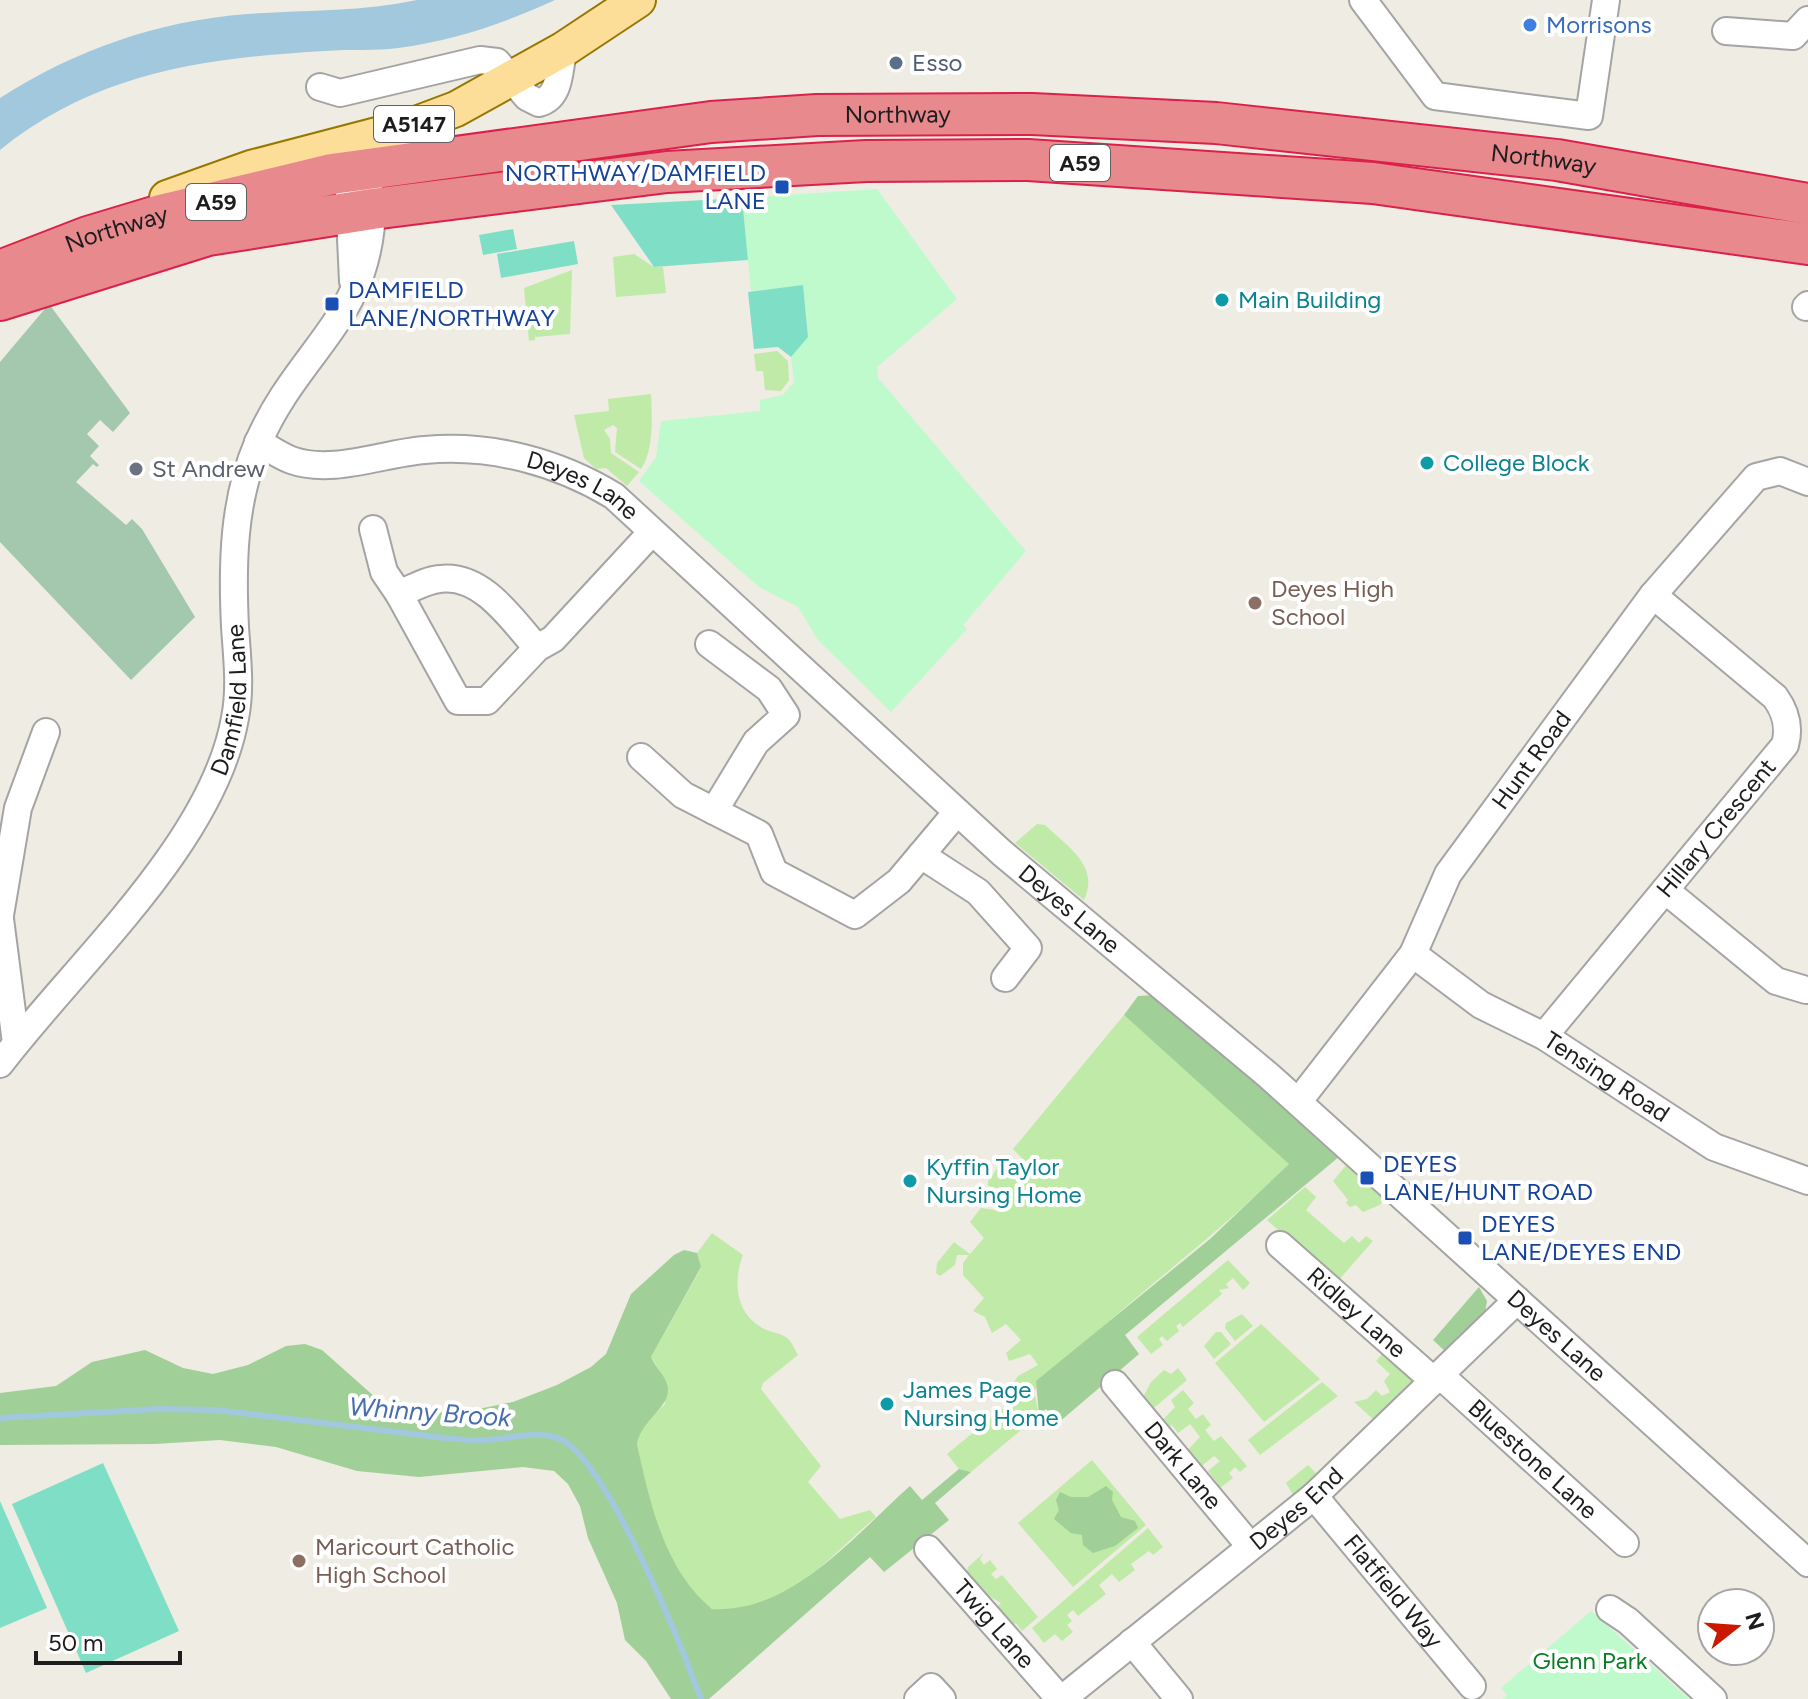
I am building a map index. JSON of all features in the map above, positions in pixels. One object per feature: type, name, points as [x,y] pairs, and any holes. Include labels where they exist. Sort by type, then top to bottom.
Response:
[{"type":"highway","name":"Northway","points":[[0,300],[357,191],[711,122],[817,115],[1032,114],[1216,123],[1557,160],[1808,204]]},
{"type":"highway","name":"Northway","points":[[0,271],[88,237],[264,190],[357,191],[866,161],[1028,160],[1373,183],[1808,244]]},
{"type":"main road","name":"A5147","points":[[88,237],[159,201],[251,168],[432,119],[487,94],[564,49],[638,0]]},
{"type":"street","points":[[1363,0],[1435,96],[1589,116],[1606,0]]},
{"type":"street","points":[[1726,31],[1793,36],[1808,20]]},
{"type":"street","points":[[320,87],[340,93],[480,60],[497,62],[512,77]]},
{"type":"street","name":"Damfield Lane","points":[[0,1064],[115,927],[179,843],[212,791],[228,754],[236,714],[234,545],[243,484],[269,420],[344,314],[354,293],[357,191]]},
{"type":"street","name":"Deyes Lane","points":[[258,442],[292,460],[317,464],[427,449],[469,450],[537,461],[575,473],[614,496],[957,812],[1298,1102],[1808,1563]]},
{"type":"street","name":"Hunt Road","points":[[1298,1102],[1413,954],[1448,874],[1653,595],[1756,477],[1780,471],[1808,482]]},
{"type":"street","points":[[373,529],[384,572],[458,701],[487,701],[537,648],[553,639],[652,532]]},
{"type":"street","points":[[399,594],[440,578],[464,582],[488,594],[537,648]]},
{"type":"street","name":"Hillary Crescent","points":[[1544,1036],[1785,745],[1788,734],[1783,707],[1775,697],[1653,595]]},
{"type":"street","points":[[709,644],[769,689],[786,715],[756,742],[714,811]]},
{"type":"street","points":[[16,1043],[0,917],[18,808],[46,732]]},
{"type":"street","points":[[641,757],[683,795],[759,834],[774,872],[855,915],[899,881],[957,812]]},
{"type":"street","points":[[921,855],[978,892],[1028,948],[1005,978]]},
{"type":"street","points":[[1665,890],[1776,981],[1806,990]]},
{"type":"street","name":"Tensing Road","points":[[1413,954],[1481,1005],[1544,1036],[1602,1078],[1714,1147],[1808,1181]]},
{"type":"street","name":"Ridley Lane","points":[[1280,1245],[1437,1378]]},
{"type":"street","name":"Deyes End","points":[[1061,1699],[1314,1496],[1517,1300]]},
{"type":"street","name":"Bluestone Lane","points":[[1437,1378],[1625,1543]]},
{"type":"street","name":"Dark Lane","points":[[1115,1384],[1250,1546]]},
{"type":"street","name":"Flatfield Way","points":[[1314,1496],[1472,1686]]},
{"type":"street","name":"Twig Lane","points":[[928,1549],[1061,1699]]},
{"type":"street","points":[[1610,1609],[1628,1621],[1713,1699]]},
{"type":"street","points":[[1132,1642],[1179,1699]]},
{"type":"street","points":[[918,1699],[931,1687],[942,1699]]},
{"type":"green space","points":[[877,189],[957,299],[877,367],[878,378],[1026,551],[963,625],[967,629],[891,712],[818,640],[798,607],[759,587],[639,481],[656,457],[661,421],[760,411],[760,400],[783,395],[794,382],[791,357],[808,336],[803,286],[751,291],[742,198]]},
{"type":"green space","points":[[742,198],[748,260],[654,267],[611,205]]},
{"type":"green space","points":[[513,229],[517,249],[483,255],[479,235]]},
{"type":"green space","points":[[574,241],[578,264],[501,278],[497,254]]},
{"type":"green space","points":[[634,254],[654,267],[663,267],[666,293],[616,297],[613,257]]},
{"type":"green space","points":[[572,270],[570,334],[535,337],[535,340],[529,341],[524,288]]},
{"type":"green space","points":[[803,285],[808,337],[791,357],[778,347],[754,349],[748,292]]},
{"type":"green space","points":[[49,304],[130,413],[113,432],[100,420],[87,434],[99,446],[90,456],[99,465],[93,464],[76,482],[126,525],[132,519],[142,529],[195,617],[131,680],[0,542],[0,362]]},
{"type":"green space","points":[[777,351],[788,361],[789,380],[781,391],[765,390],[763,371],[756,371],[754,354]]},
{"type":"green space","points":[[651,394],[650,443],[641,469],[615,452],[617,428],[613,425],[604,430],[610,439],[611,453],[639,472],[627,486],[606,468],[596,469],[584,458],[574,415],[609,411],[608,399]]},
{"type":"green space","points":[[1037,824],[1045,825],[1072,849],[1085,867],[1088,888],[1084,900],[1015,843]]},
{"type":"green space","points":[[1155,995],[1340,1156],[1125,1335],[1139,1354],[1058,1423],[1046,1409],[1039,1415],[1036,1381],[1210,1239],[1289,1164],[1124,1015],[1138,996]]},
{"type":"green space","points":[[1124,1015],[1290,1163],[1096,1332],[1034,1391],[1039,1415],[971,1472],[959,1469],[947,1454],[1008,1404],[1004,1397],[1018,1376],[1038,1365],[1030,1354],[1009,1361],[1006,1353],[1021,1340],[1006,1324],[992,1333],[985,1317],[973,1311],[984,1298],[963,1275],[963,1263],[969,1255],[957,1255],[955,1265],[940,1276],[936,1273],[937,1263],[954,1242],[970,1254],[984,1238],[970,1222],[981,1208],[1002,1211],[1008,1191],[988,1186],[988,1181],[998,1167],[1017,1181],[1029,1165],[1013,1149]]},
{"type":"green space","points":[[1348,1163],[1387,1197],[1380,1205],[1363,1212],[1356,1205],[1350,1207],[1346,1203],[1348,1200],[1333,1181]]},
{"type":"green space","points":[[1305,1187],[1316,1197],[1306,1210],[1344,1243],[1352,1236],[1359,1243],[1366,1236],[1373,1241],[1337,1282],[1267,1220]]},
{"type":"green space","points":[[712,1233],[743,1255],[737,1285],[746,1313],[764,1329],[787,1338],[798,1355],[763,1383],[761,1389],[821,1466],[808,1482],[840,1519],[870,1510],[876,1517],[818,1569],[788,1591],[756,1607],[732,1612],[711,1608],[682,1579],[661,1534],[637,1444],[639,1429],[665,1404],[661,1373],[651,1357],[701,1268],[697,1253]]},
{"type":"green space","points":[[684,1250],[697,1253],[701,1267],[651,1357],[666,1380],[668,1392],[662,1406],[644,1427],[637,1444],[661,1534],[682,1575],[712,1609],[741,1607],[769,1599],[820,1568],[910,1486],[922,1500],[959,1469],[971,1472],[935,1503],[949,1520],[884,1572],[870,1557],[709,1699],[671,1699],[646,1661],[625,1640],[617,1603],[588,1538],[580,1506],[568,1484],[554,1471],[523,1467],[419,1477],[357,1471],[276,1447],[220,1440],[155,1444],[0,1445],[0,1393],[56,1386],[92,1362],[145,1350],[183,1368],[213,1374],[248,1365],[286,1346],[305,1344],[322,1350],[385,1406],[421,1412],[459,1413],[513,1402],[557,1385],[591,1367],[606,1354],[631,1294],[674,1255]]},
{"type":"green space","points":[[1228,1260],[1250,1283],[1243,1290],[1233,1278],[1226,1284],[1229,1288],[1219,1290],[1222,1294],[1183,1327],[1180,1323],[1176,1326],[1179,1331],[1167,1341],[1162,1336],[1159,1339],[1163,1345],[1151,1354],[1137,1337]]},
{"type":"green space","points":[[1479,1287],[1487,1301],[1485,1313],[1447,1353],[1433,1340]]},
{"type":"green space","points":[[1242,1314],[1253,1326],[1235,1341],[1225,1328],[1226,1323]]},
{"type":"green space","points":[[1261,1324],[1320,1379],[1264,1422],[1215,1363]]},
{"type":"green space","points":[[1216,1332],[1221,1332],[1231,1344],[1214,1359],[1204,1346]]},
{"type":"green space","points":[[1387,1349],[1412,1378],[1374,1420],[1354,1402],[1367,1399],[1376,1390],[1382,1396],[1390,1392],[1384,1381],[1390,1374],[1376,1361]]},
{"type":"green space","points":[[1178,1368],[1187,1380],[1149,1412],[1141,1401],[1151,1382],[1164,1370],[1171,1374]]},
{"type":"green space","points":[[1322,1382],[1338,1396],[1260,1455],[1248,1440]]},
{"type":"green space","points":[[1183,1390],[1194,1403],[1188,1409],[1196,1419],[1203,1414],[1211,1425],[1205,1430],[1214,1441],[1221,1436],[1247,1466],[1240,1472],[1235,1467],[1229,1473],[1233,1478],[1216,1491],[1213,1488],[1218,1484],[1208,1471],[1220,1461],[1214,1456],[1198,1469],[1185,1453],[1200,1437],[1190,1424],[1178,1433],[1172,1425],[1165,1430],[1160,1423],[1175,1407],[1171,1400]]},
{"type":"green space","points":[[1092,1460],[1146,1525],[1073,1587],[1018,1523]]},
{"type":"green space","points":[[103,1463],[179,1631],[86,1673],[12,1504]]},
{"type":"green space","points":[[1308,1465],[1317,1474],[1293,1495],[1286,1483]]},
{"type":"green space","points":[[1106,1486],[1113,1492],[1112,1500],[1121,1517],[1135,1521],[1138,1528],[1115,1546],[1093,1553],[1083,1545],[1082,1535],[1071,1533],[1054,1519],[1059,1510],[1056,1500],[1060,1492],[1071,1497],[1088,1497]]},
{"type":"green space","points":[[0,1501],[47,1608],[0,1628]]},
{"type":"green space","points":[[1148,1528],[1163,1547],[1153,1555],[1149,1551],[1131,1564],[1135,1570],[1119,1582],[1112,1574],[1099,1585],[1106,1594],[1078,1616],[1073,1610],[1067,1615],[1072,1621],[1067,1625],[1073,1632],[1062,1641],[1055,1634],[1044,1643],[1032,1628]]},
{"type":"green space","points":[[984,1553],[980,1559],[984,1565],[990,1560],[997,1569],[991,1574],[996,1579],[1002,1575],[1038,1617],[1022,1631],[1016,1623],[1010,1628],[994,1610],[1001,1603],[989,1596],[984,1599],[966,1576],[968,1567]]},
{"type":"green space","name":"Glenn Park","points":[[1591,1611],[1689,1699],[1503,1699],[1507,1695],[1501,1688]]},
{"type":"water","points":[[417,0],[555,0],[478,30],[418,45],[238,58],[154,74],[114,86],[75,103],[0,150],[0,98],[87,52],[181,23],[247,14],[354,9]]},
{"type":"waterway","name":"Whinny Brook","points":[[0,1418],[158,1409],[216,1410],[463,1440],[531,1435],[560,1439],[579,1454],[620,1517],[678,1639],[701,1699]]},
{"type":"place","name":"Morrisons","points":[[1530,25]]},
{"type":"place","name":"Esso","points":[[896,63]]},
{"type":"place","name":"NORTHWAY/DAMFIELD LANE","points":[[782,187]]},
{"type":"place","name":"Main Building","points":[[1222,300]]},
{"type":"place","name":"DAMFIELD LANE/NORTHWAY","points":[[332,304]]},
{"type":"place","name":"College Block","points":[[1427,463]]},
{"type":"place","name":"St Andrew","points":[[136,469]]},
{"type":"place","name":"Deyes High School","points":[[1255,603]]},
{"type":"place","name":"DEYES LANE/HUNT ROAD","points":[[1367,1178]]},
{"type":"place","name":"Kyffin Taylor Nursing Home","points":[[910,1181]]},
{"type":"place","name":"DEYES LANE/DEYES END","points":[[1465,1238]]},
{"type":"place","name":"James Page Nursing Home","points":[[887,1404]]},
{"type":"place","name":"Maricourt Catholic High School","points":[[299,1561]]}]
